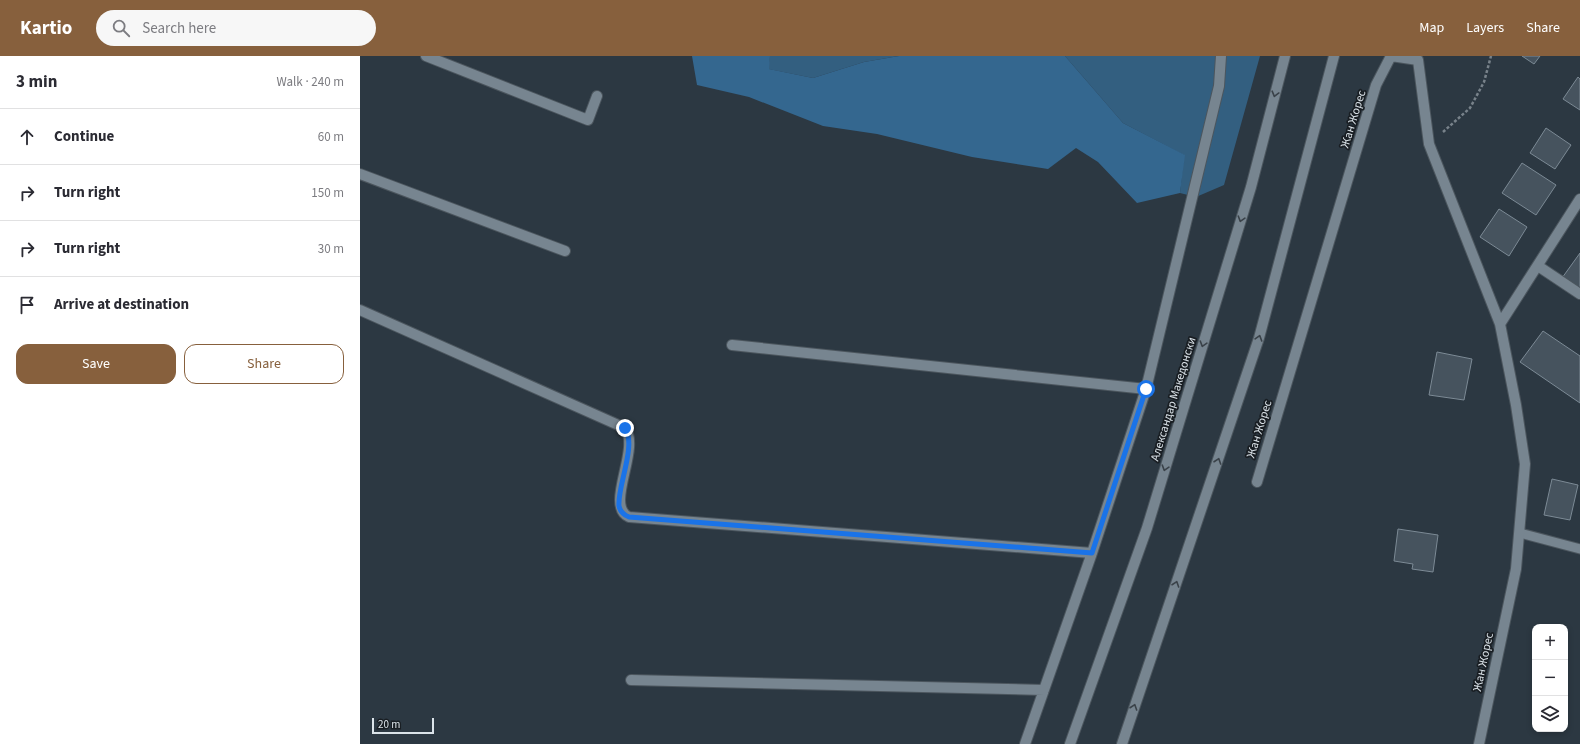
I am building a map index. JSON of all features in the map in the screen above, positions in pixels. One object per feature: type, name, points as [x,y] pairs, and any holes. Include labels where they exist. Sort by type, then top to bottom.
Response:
[{"type":"street","points":[[426,56],[588,120],[597,96]]},
{"type":"street","points":[[1025,744],[1092,553],[1146,389],[1219,86],[1221,56]]},
{"type":"street","name":"Александар Македонски","points":[[1070,744],[1147,528],[1251,187],[1285,56]]},
{"type":"street","points":[[1122,744],[1259,338],[1334,56]]},
{"type":"street","name":"Жан Жорес","points":[[1257,482],[1376,85],[1391,56],[1418,60],[1429,144],[1500,324],[1516,405],[1525,464],[1516,569],[1479,744]]},
{"type":"street","points":[[360,174],[565,251]]},
{"type":"street","points":[[1500,324],[1580,199]]},
{"type":"street","points":[[1538,266],[1580,294]]},
{"type":"street","points":[[360,310],[625,428],[628,435],[627,462],[619,505],[623,513],[629,517],[1092,553]]},
{"type":"street","points":[[732,345],[1146,389]]},
{"type":"street","points":[[631,680],[1044,690]]},
{"type":"lane","points":[[1520,534],[1580,549]]},
{"type":"path","points":[[1429,144],[1470,108],[1484,82],[1491,56]]},
{"type":"shaded area","points":[[692,56],[770,56],[769,69],[813,78],[864,62],[899,56],[1065,56],[1123,123],[1185,155],[1180,193],[1137,203],[1098,162],[1076,148],[1048,169],[972,157],[877,134],[823,126],[749,97],[697,85]]},
{"type":"shaded area","points":[[770,56],[899,56],[864,62],[813,78],[768,69]]},
{"type":"shaded area","points":[[1065,56],[1260,56],[1224,185],[1196,197],[1180,193],[1184,155],[1123,123]]},
{"type":"building","points":[[1522,56],[1540,56],[1534,64]]},
{"type":"building","points":[[1578,77],[1580,79],[1580,110],[1563,99]]},
{"type":"building","points":[[1546,128],[1571,145],[1555,169],[1530,153]]},
{"type":"building","points":[[1522,163],[1556,185],[1536,215],[1502,193]]},
{"type":"building","points":[[1499,209],[1527,227],[1509,256],[1480,237]]},
{"type":"building","points":[[1580,253],[1580,291],[1562,278]]},
{"type":"building","points":[[1543,331],[1580,356],[1580,403],[1520,362]]},
{"type":"building","points":[[1437,352],[1472,359],[1464,400],[1429,395]]},
{"type":"building","points":[[1552,479],[1578,485],[1570,520],[1544,515]]},
{"type":"building","points":[[1398,529],[1438,535],[1433,572],[1412,569],[1413,564],[1394,561]]},
{"type":"route","points":[[625,428],[628,435],[627,462],[619,505],[620,510],[629,517],[1092,553],[1146,389]]}]
